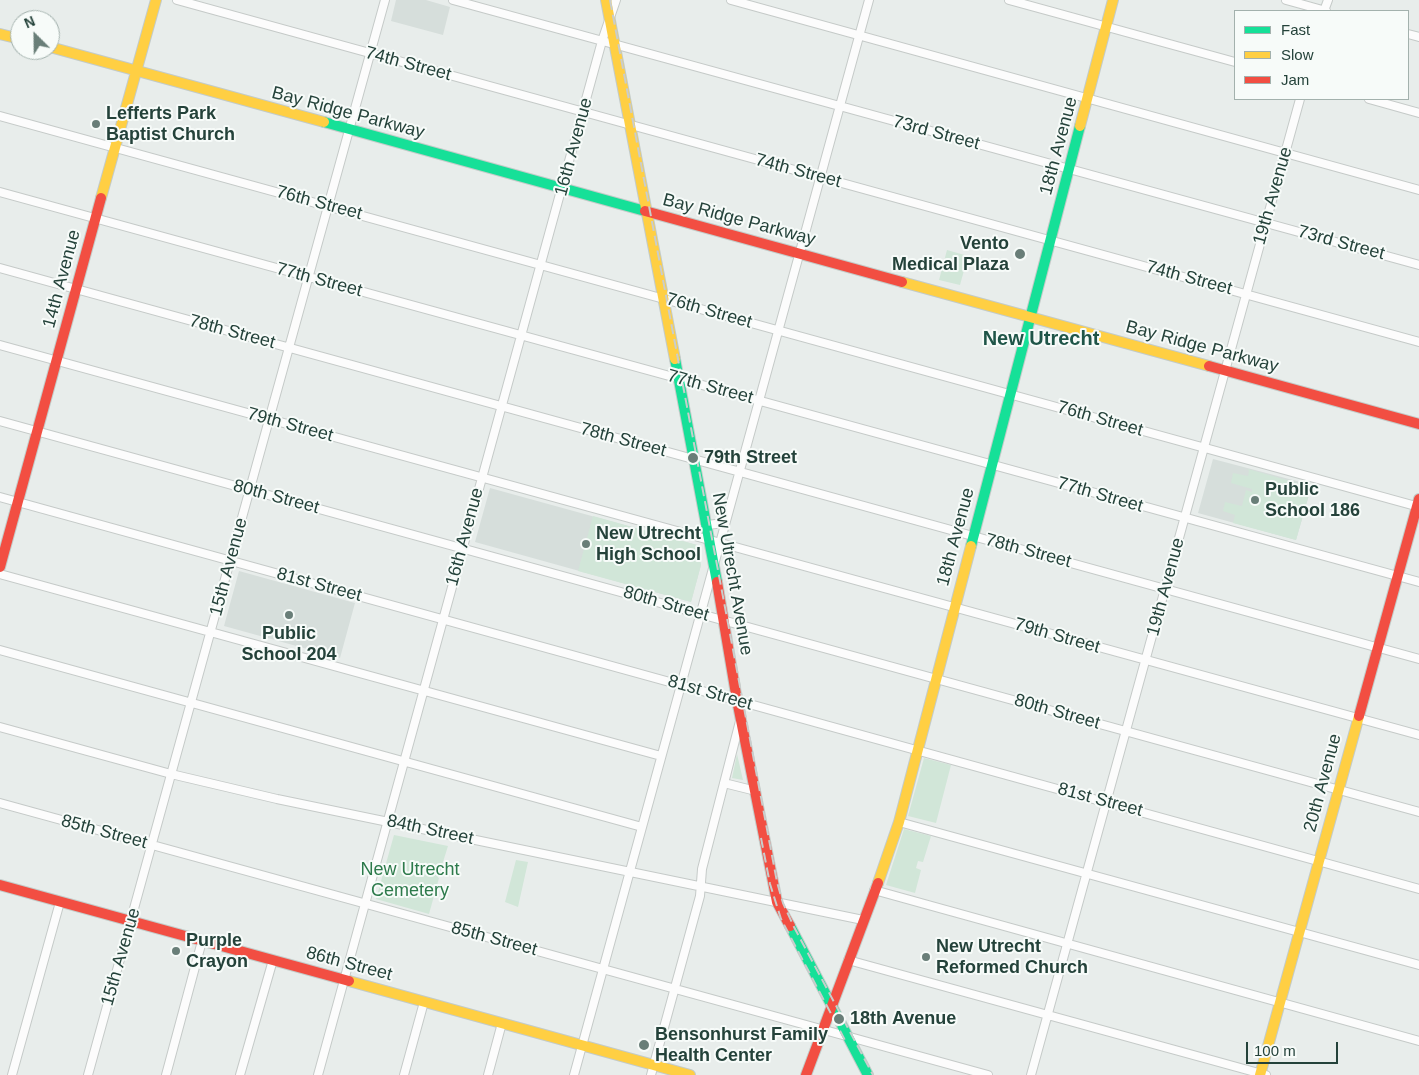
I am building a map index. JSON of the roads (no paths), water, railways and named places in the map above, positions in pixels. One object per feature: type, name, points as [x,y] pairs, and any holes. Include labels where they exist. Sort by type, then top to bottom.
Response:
[{"type":"street","name":"14th Avenue","points":[[0,567],[156,0]]},
{"type":"street","name":"74th Street","points":[[177,0],[1419,342]]},
{"type":"street","name":"15th Avenue","points":[[88,1075],[385,0]]},
{"type":"street","name":"73rd Street","points":[[453,0],[1419,265]]},
{"type":"street","name":"New Utrecht Avenue","points":[[606,0],[707,525],[715,542],[714,564],[741,718],[777,902],[868,1075]]},
{"type":"street","name":"16th Avenue","points":[[318,1075],[602,41],[616,0]]},
{"type":"street","points":[[731,0],[1419,190]]},
{"type":"street","points":[[715,542],[725,523],[869,0]]},
{"type":"street","points":[[1009,0],[1234,62]]},
{"type":"street","name":"18th Avenue","points":[[806,1075],[899,822],[1113,0]]},
{"type":"street","points":[[1286,0],[1321,10]]},
{"type":"street","name":"Bay Ridge Parkway","points":[[60,50],[1419,424]]},
{"type":"street","name":"19th Avenue","points":[[1030,1075],[1300,100]]},
{"type":"street","points":[[1373,100],[1419,112]]},
{"type":"street","name":"76th Street","points":[[0,116],[1204,448],[1418,504]]},
{"type":"street","name":"77th Street","points":[[0,192],[1419,582]]},
{"type":"street","name":"78th Street","points":[[0,268],[1419,659]]},
{"type":"street","name":"79th Street","points":[[0,345],[1419,735]]},
{"type":"street","name":"80th Street","points":[[0,421],[1419,812]]},
{"type":"street","name":"81st Street","points":[[0,498],[1419,888]]},
{"type":"street","name":"20th Avenue","points":[[1262,1074],[1299,931],[1418,504]]},
{"type":"street","points":[[707,525],[725,523]]},
{"type":"street","points":[[574,1075],[628,870],[642,827],[714,564]]},
{"type":"street","points":[[0,574],[661,756]]},
{"type":"street","points":[[0,650],[642,827]]},
{"type":"street","points":[[652,1070],[700,896],[702,869],[741,718]]},
{"type":"street","name":"84th Street","points":[[0,727],[171,774],[277,799],[863,920]]},
{"type":"street","points":[[724,783],[756,791]]},
{"type":"street","name":"85th Street","points":[[0,803],[988,1075]]},
{"type":"street","points":[[899,822],[1419,965]]},
{"type":"street","name":"86th Street","points":[[0,885],[582,1045],[652,1070],[690,1075]]},
{"type":"street","points":[[874,890],[1419,1041]]},
{"type":"street","points":[[12,1075],[60,902]]},
{"type":"street","points":[[166,1075],[202,941]]},
{"type":"street","points":[[240,1075],[273,960]]},
{"type":"street","points":[[848,960],[1262,1074]]},
{"type":"street","points":[[404,1075],[424,1002]]},
{"type":"street","points":[[488,1075],[502,1023]]},
{"type":"railway","points":[[610,0],[777,882],[783,903],[794,927],[873,1075]]},
{"type":"railway","points":[[761,838],[770,884],[781,919],[847,1044]]},
{"type":"place","name":"Lefferts Park Baptist Church","points":[[96,124]]},
{"type":"place","name":"Vento Medical Plaza","points":[[1020,254]]},
{"type":"place","name":"79th Street","points":[[693,458]]},
{"type":"place","name":"Public School 186","points":[[1255,500]]},
{"type":"place","name":"New Utrecht High School","points":[[586,544]]},
{"type":"place","name":"Public School 204","points":[[289,615]]},
{"type":"place","name":"Purple Crayon","points":[[176,951]]},
{"type":"place","name":"New Utrecht Reformed Church","points":[[926,957]]},
{"type":"place","name":"18th Avenue","points":[[839,1019]]},
{"type":"place","name":"Bensonhurst Family Health Center","points":[[644,1045]]},
{"type":"district","name":"New Utrecht","points":[[1041,339]]},
{"type":"park label","name":"New Utrecht Cemetery","points":[[410,880]]}]
